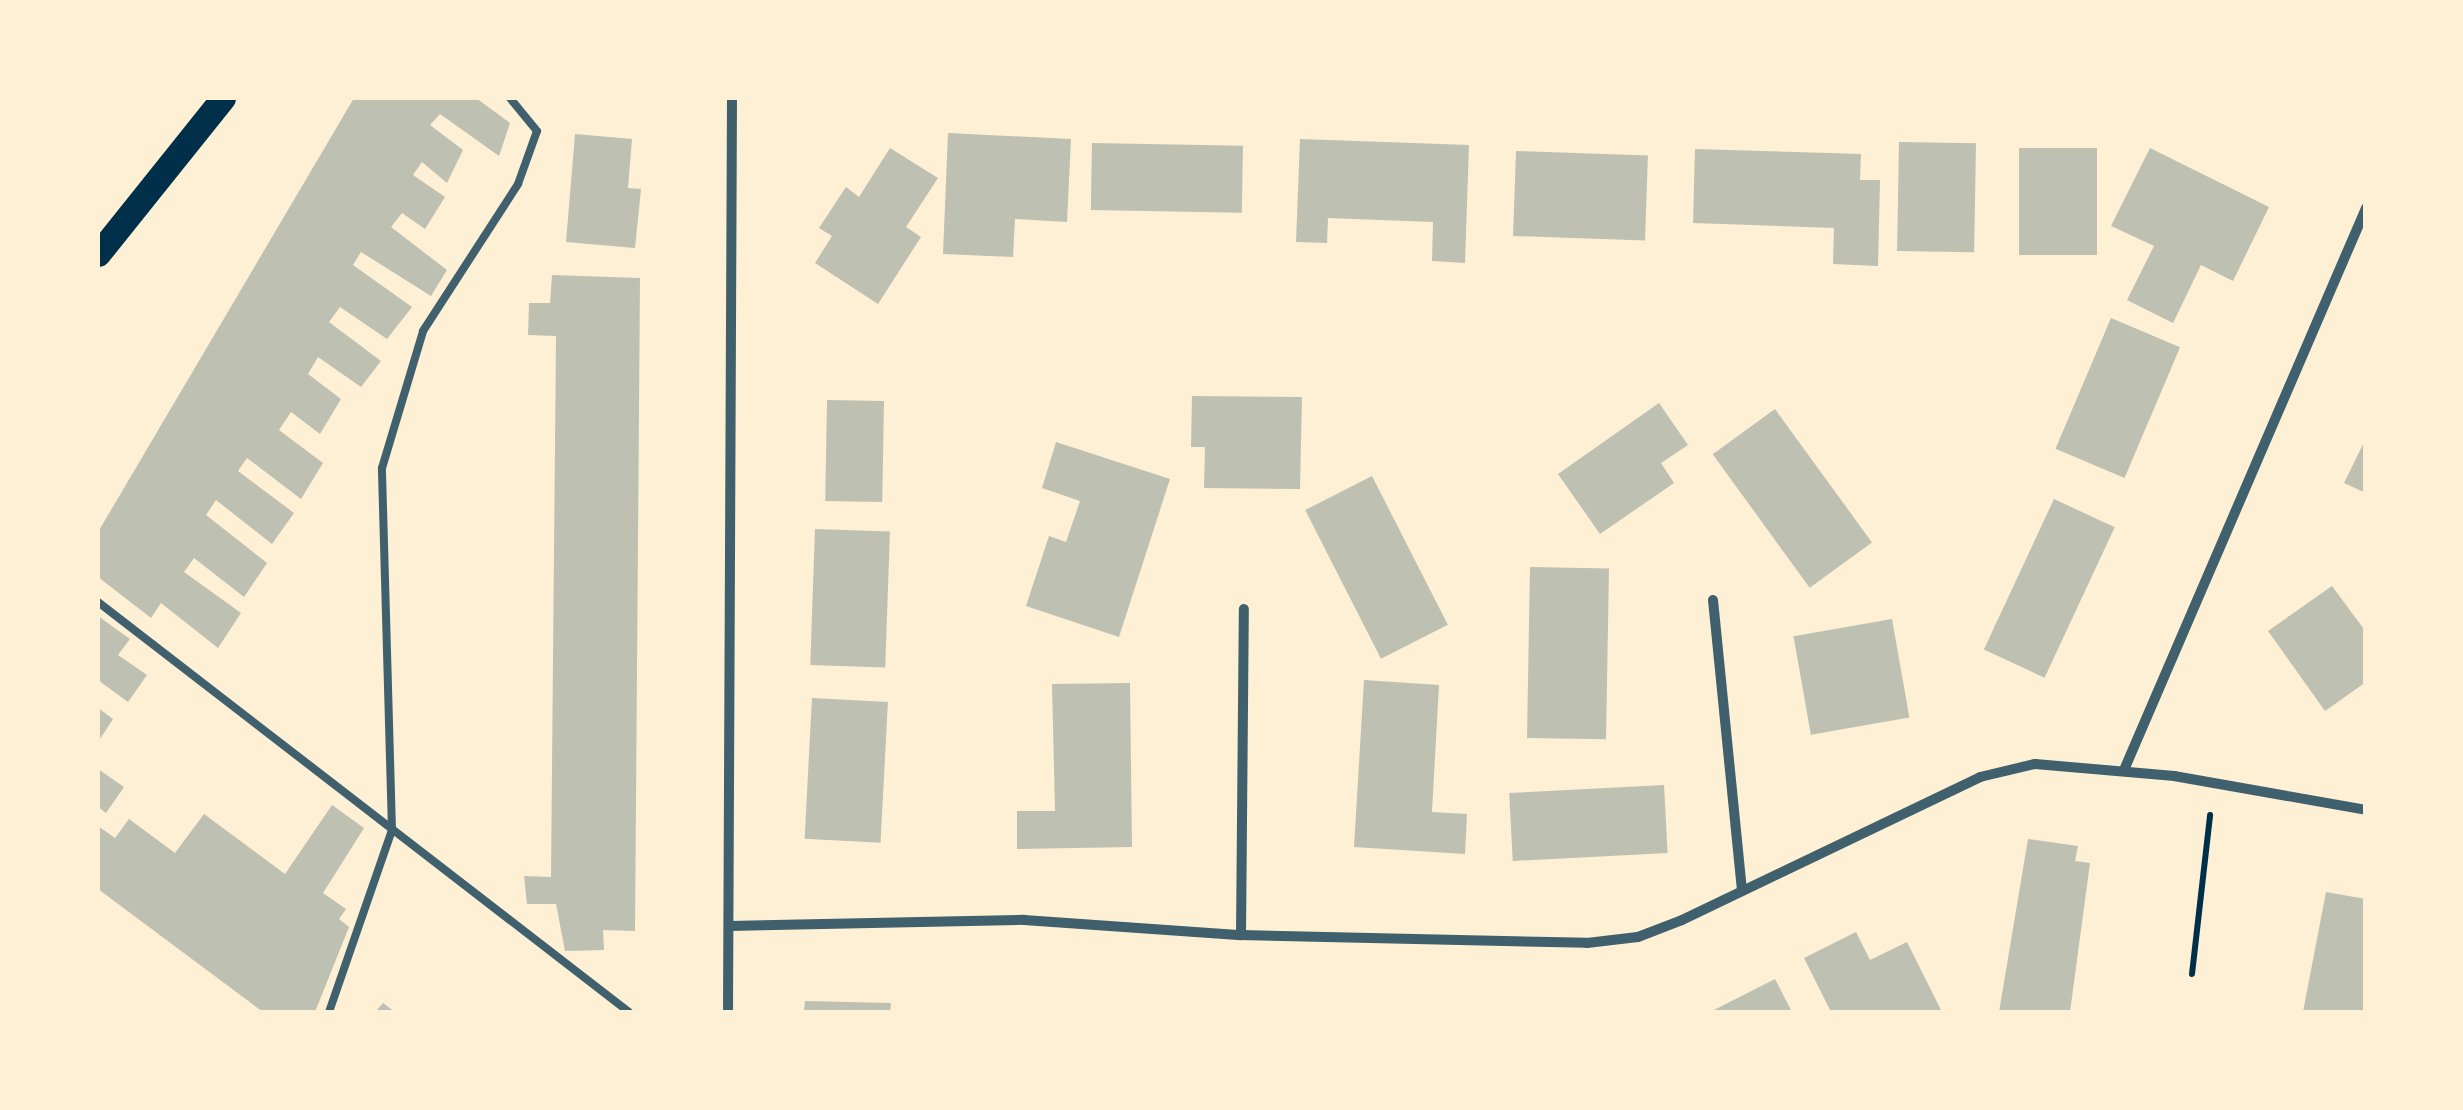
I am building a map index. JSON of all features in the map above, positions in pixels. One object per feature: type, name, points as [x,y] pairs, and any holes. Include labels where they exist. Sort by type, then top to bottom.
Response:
[{"type":"main road","points":[[98,254],[223,98]]},
{"type":"street","points":[[728,1012],[732,98]]},
{"type":"street","points":[[2124,770],[2133,736],[2366,208]]},
{"type":"street","points":[[1713,600],[1742,891]]},
{"type":"street","points":[[1241,936],[1244,609]]},
{"type":"street","points":[[730,926],[1024,920],[1241,936],[1587,943],[1638,937],[1980,776],[2035,764],[2124,770],[2366,810]]},
{"type":"lane","points":[[329,1012],[392,830],[382,468],[422,331],[518,184],[537,131],[510,98]]},
{"type":"lane","points":[[98,602],[630,1012]]},
{"type":"path","points":[[2192,974],[2216,784]]},
{"type":"building","points":[[354,98],[476,98],[510,123],[499,156],[440,114],[430,125],[463,150],[447,183],[422,162],[413,175],[445,197],[425,229],[402,213],[391,227],[447,270],[431,296],[361,252],[353,265],[412,307],[387,339],[340,307],[329,322],[381,361],[361,387],[318,357],[308,374],[341,399],[320,434],[291,412],[279,430],[323,463],[301,499],[247,458],[238,471],[294,513],[272,544],[216,500],[206,515],[267,563],[244,597],[194,558],[184,572],[241,613],[218,648],[161,603],[151,618],[98,577],[98,532]]},
{"type":"building","points":[[948,133],[1071,139],[1067,222],[1015,219],[1013,257],[943,254]]},
{"type":"building","points":[[575,134],[632,139],[628,188],[641,189],[635,248],[566,242]]},
{"type":"building","points":[[1300,139],[1469,145],[1465,263],[1432,261],[1433,222],[1328,218],[1327,243],[1296,242]]},
{"type":"building","points":[[1899,142],[1976,143],[1974,252],[1897,251]]},
{"type":"building","points":[[1092,143],[1243,146],[1242,213],[1091,210]]},
{"type":"building","points":[[890,148],[938,178],[906,227],[921,237],[878,304],[815,263],[832,236],[819,228],[846,187],[859,197]]},
{"type":"building","points":[[2019,148],[2097,148],[2097,255],[2019,255]]},
{"type":"building","points":[[2150,148],[2269,207],[2233,281],[2201,265],[2173,323],[2127,300],[2154,246],[2111,226]]},
{"type":"building","points":[[1695,149],[1861,154],[1860,180],[1880,180],[1878,266],[1833,264],[1834,228],[1693,223]]},
{"type":"building","points":[[1516,151],[1648,156],[1645,241],[1513,236]]},
{"type":"building","points":[[552,275],[640,278],[635,931],[603,930],[604,950],[565,951],[556,904],[527,904],[524,876],[551,877],[556,336],[528,335],[529,303],[550,303]]},
{"type":"building","points":[[2111,318],[2180,347],[2125,478],[2056,449]]},
{"type":"building","points":[[1192,396],[1302,397],[1300,489],[1204,488],[1205,447],[1191,447]]},
{"type":"building","points":[[827,400],[884,401],[882,502],[825,501]]},
{"type":"building","points":[[1659,403],[1688,445],[1661,463],[1674,483],[1600,534],[1558,474]]},
{"type":"building","points":[[1775,409],[1872,542],[1810,588],[1713,454]]},
{"type":"building","points":[[2366,438],[2366,493],[2344,483]]},
{"type":"building","points":[[1056,442],[1170,479],[1119,637],[1026,606],[1049,536],[1066,542],[1080,501],[1042,488]]},
{"type":"building","points":[[1372,476],[1448,625],[1381,659],[1305,510]]},
{"type":"building","points":[[2054,499],[2115,527],[2045,678],[1984,649]]},
{"type":"building","points":[[815,529],[890,532],[885,668],[810,665]]},
{"type":"building","points":[[1530,567],[1609,568],[1606,739],[1527,738]]},
{"type":"building","points":[[2332,586],[2366,632],[2366,682],[2325,711],[2268,631]]},
{"type":"building","points":[[98,616],[130,639],[118,655],[147,675],[128,702],[98,680]]},
{"type":"building","points":[[1892,619],[1909,717],[1811,735],[1794,636]]},
{"type":"building","points":[[1364,680],[1439,685],[1432,812],[1467,814],[1465,854],[1354,847]]},
{"type":"building","points":[[1130,683],[1132,847],[1017,849],[1017,811],[1055,811],[1052,684]]},
{"type":"building","points":[[812,698],[888,702],[881,843],[805,839]]},
{"type":"building","points":[[98,708],[113,719],[98,742]]},
{"type":"building","points":[[98,769],[124,787],[106,813],[98,807]]},
{"type":"building","points":[[1664,785],[1668,853],[1513,861],[1509,793]]},
{"type":"building","points":[[332,805],[364,828],[323,893],[346,909],[339,919],[349,927],[315,1012],[263,1012],[98,889],[98,826],[115,838],[129,819],[175,853],[204,814],[285,874]]},
{"type":"building","points":[[2028,839],[2078,846],[2075,861],[2090,863],[2070,1012],[1999,1012]]},
{"type":"building","points":[[2326,892],[2366,899],[2366,1012],[2303,1012]]},
{"type":"building","points":[[1856,932],[1870,960],[1907,942],[1942,1012],[1831,1012],[1804,958]]},
{"type":"building","points":[[1775,979],[1792,1012],[1710,1012]]},
{"type":"building","points":[[805,1001],[891,1003],[890,1012],[804,1012]]},
{"type":"building","points":[[383,1003],[395,1012],[375,1012]]}]
